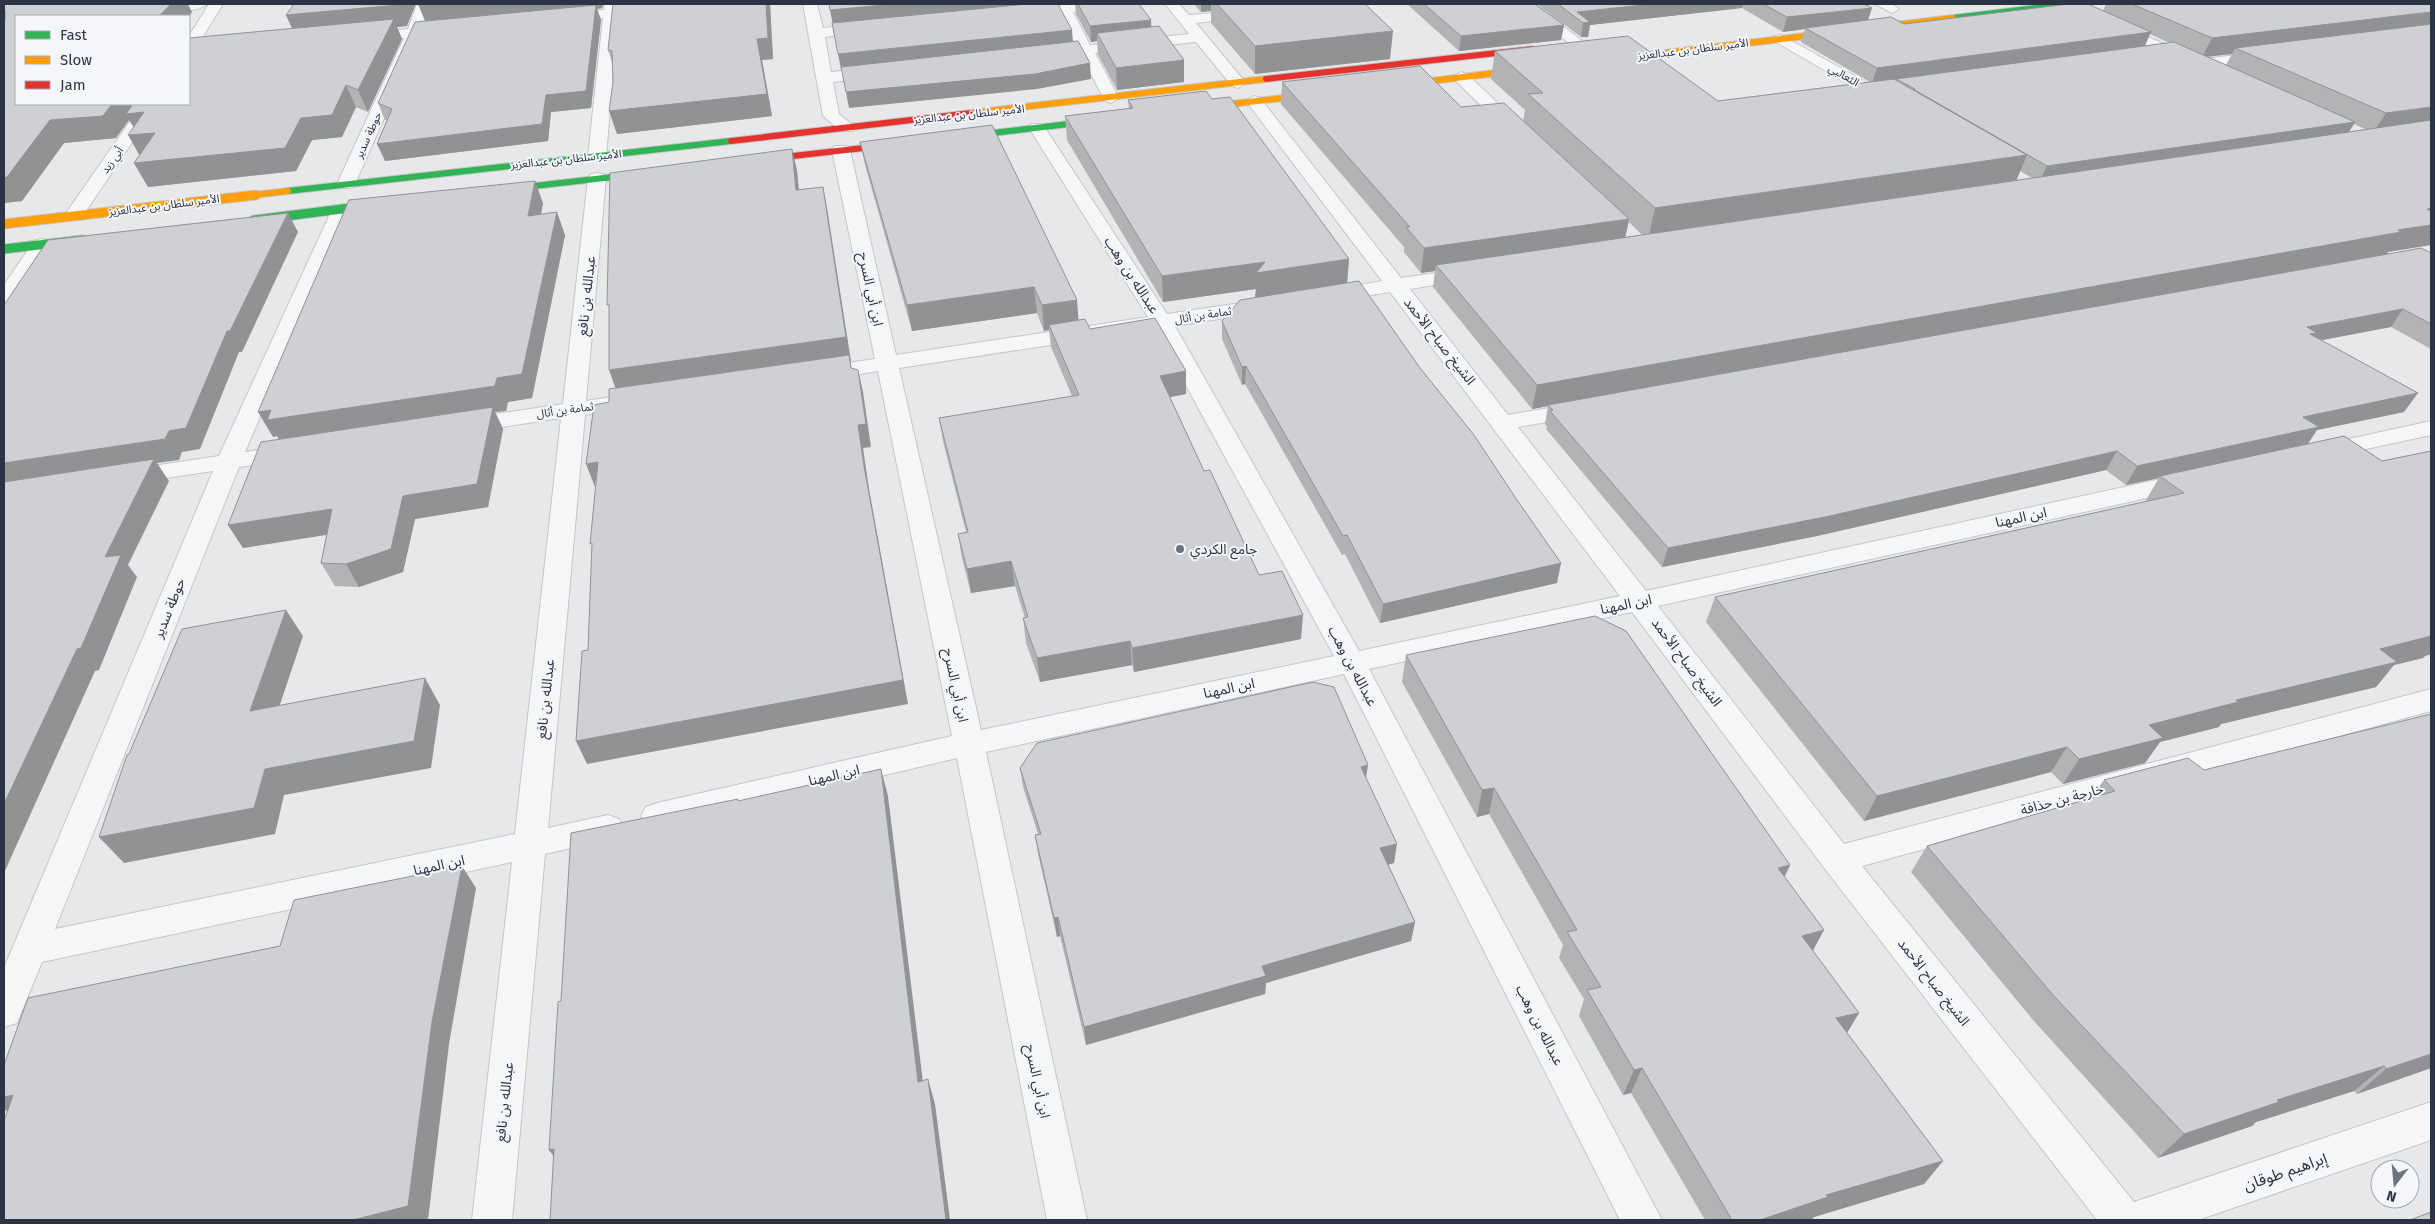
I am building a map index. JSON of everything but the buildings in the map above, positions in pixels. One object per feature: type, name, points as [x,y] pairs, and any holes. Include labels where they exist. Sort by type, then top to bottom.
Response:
[{"type":"street","points":[[135,15],[200,4]]},
{"type":"street","points":[[190,46],[216,4]]},
{"type":"street","name":"حوطة سدير","points":[[4,1011],[229,461],[414,33],[424,4]]},
{"type":"street","points":[[542,20],[612,9],[709,4]]},
{"type":"street","points":[[810,4],[817,33],[831,116],[844,139]]},
{"type":"street","points":[[1006,14],[1110,4]]},
{"type":"street","name":"الشيخ صباح الأحمد","points":[[1172,4],[1246,92],[1837,859],[2122,1220]]},
{"type":"street","points":[[1525,4],[1583,43]]},
{"type":"street","points":[[2069,4],[2085,12]]},
{"type":"street","name":"الأمير سلطان بن عبدالعزيز","points":[[1606,60],[2069,4]]},
{"type":"street","name":"عبدالله بن نافع","points":[[492,1220],[575,409],[612,9]]},
{"type":"street","points":[[1064,9],[1111,98]]},
{"type":"street","points":[[1186,20],[1261,12]]},
{"type":"street","points":[[2104,21],[2226,76]]},
{"type":"street","points":[[817,33],[883,26]]},
{"type":"street","points":[[346,39],[464,28]]},
{"type":"street","points":[[1027,56],[1199,37]]},
{"type":"street","name":"الثعالبي","points":[[1781,39],[1903,110]]},
{"type":"street","points":[[1558,46],[1583,43]]},
{"type":"street","name":"الأمير سلطان بن عبدالعزيز","points":[[1185,110],[1246,92],[1539,48]]},
{"type":"street","points":[[2138,54],[2167,50]]},
{"type":"street","points":[[190,53],[208,52]]},
{"type":"street","points":[[2199,64],[2276,55]]},
{"type":"street","points":[[1382,86],[1538,68]]},
{"type":"street","points":[[824,78],[891,71]]},
{"type":"street","points":[[1461,78],[1526,139]]},
{"type":"street","points":[[1870,90],[1898,86]]},
{"type":"street","name":"الأمير سلطان بن عبدالعزيز","points":[[4,224],[73,216],[343,197],[844,139],[1111,98],[1246,92],[1333,92]]},
{"type":"street","name":"أبي زيد","points":[[73,216],[149,105]]},
{"type":"street","name":"الأمير سلطان بن عبدالعزيز","points":[[949,138],[1116,118]]},
{"type":"street","name":"عبدالله بن وهب","points":[[1037,128],[1162,322],[1352,661],[1642,1220]]},
{"type":"street","name":"الأمير سلطان بن عبدالعزيز","points":[[744,162],[844,139],[910,142]]},
{"type":"street","name":"ابن أبي السرح","points":[[844,139],[888,364],[969,744],[1067,1220]]},
{"type":"street","name":"الأمير سلطان بن عبدالعزيز","points":[[489,191],[597,167],[656,172]]},
{"type":"street","name":"الأمير سلطان بن عبدالعزيز","points":[[244,221],[343,197],[390,203]]},
{"type":"street","points":[[4,249],[90,239]]},
{"type":"street","points":[[4,299],[41,245]]},
{"type":"street","name":"ثمامة بن أثال","points":[[800,377],[1494,270]]},
{"type":"street","name":"ثمامة بن أثال","points":[[446,428],[653,398]]},
{"type":"street","points":[[1503,424],[1601,406]]},
{"type":"street","points":[[2296,457],[2431,428]]},
{"type":"street","points":[[102,481],[308,449]]},
{"type":"street","name":"ابن المهنا","points":[[28,950],[531,846],[969,744],[1640,601],[2209,476]]},
{"type":"street","name":"خارجة بن حذافة","points":[[1837,859],[2426,707]]},
{"type":"street","name":"إبراهيم طوقان","points":[[2140,1220],[2431,1121]]},
{"type":"traffic: fast","points":[[1953,18],[2071,4]]},
{"type":"traffic: fast","points":[[959,137],[1102,120]]},
{"type":"traffic: fast","points":[[288,191],[731,141]]},
{"type":"traffic: fast","points":[[499,190],[648,173]]},
{"type":"traffic: fast","points":[[254,220],[382,204]]},
{"type":"traffic: fast","points":[[4,249],[82,240]]},
{"type":"traffic: slow","points":[[1617,59],[1953,18]]},
{"type":"traffic: slow","points":[[1398,85],[1529,69]]},
{"type":"traffic: slow","points":[[980,112],[1266,79]]},
{"type":"traffic: slow","points":[[1197,108],[1318,94]]},
{"type":"traffic: slow","points":[[4,224],[288,191]]},
{"type":"traffic: jam","points":[[1266,79],[1532,49]]},
{"type":"traffic: jam","points":[[731,141],[980,112]]},
{"type":"traffic: jam","points":[[757,160],[899,144]]},
{"type":"place","name":"جامع الكردي","points":[[1180,549]]}]
